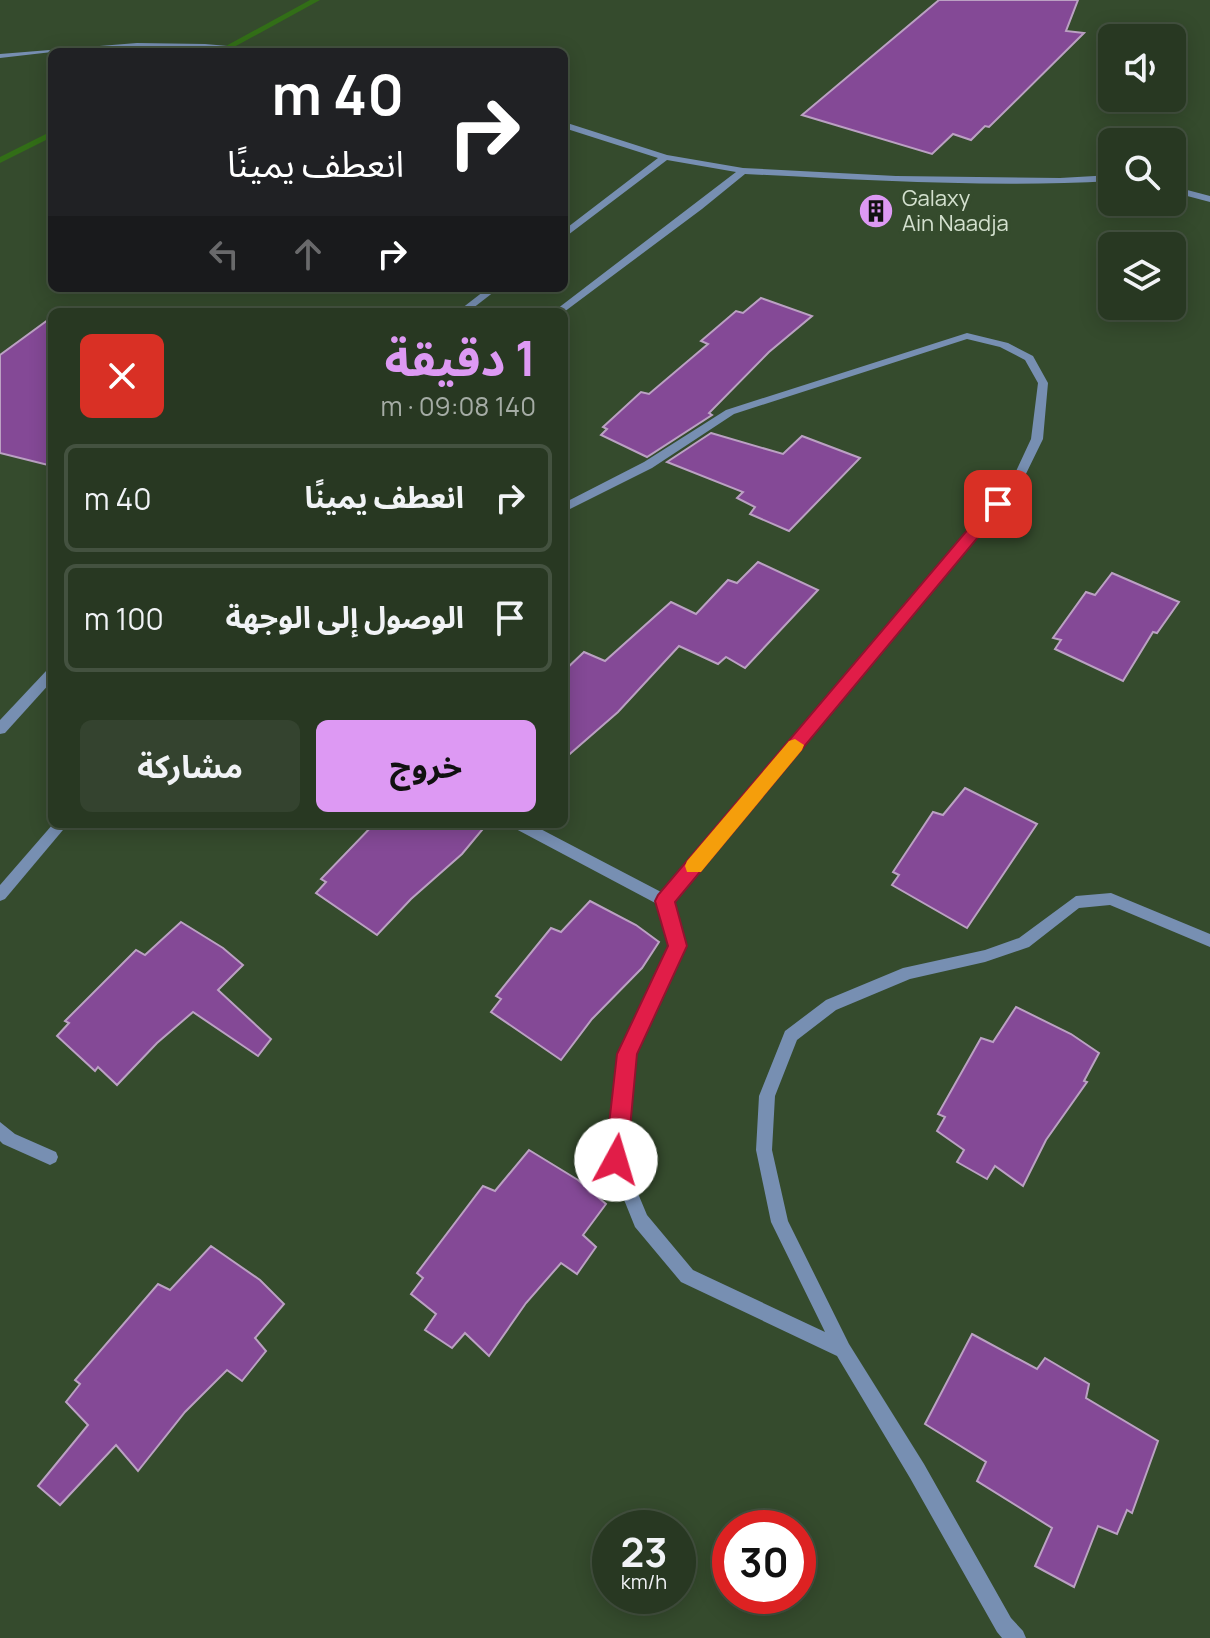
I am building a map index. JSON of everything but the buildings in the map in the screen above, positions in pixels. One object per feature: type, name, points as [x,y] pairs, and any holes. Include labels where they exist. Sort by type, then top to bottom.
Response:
[{"type":"street","points":[[109,48],[163,44],[242,48]]},
{"type":"street","points":[[0,56],[48,52]]},
{"type":"street","points":[[568,126],[665,157],[743,171],[882,178],[1098,179]]},
{"type":"street","points":[[568,232],[665,157]]},
{"type":"street","points":[[563,308],[743,171]]},
{"type":"street","points":[[1186,193],[1210,199]]},
{"type":"street","points":[[467,308],[489,292]]},
{"type":"street","points":[[568,506],[648,465],[730,412],[967,336],[1004,345],[1029,358],[1043,383],[1037,439],[1017,481],[665,901]]},
{"type":"street","points":[[0,729],[48,677]]},
{"type":"street","points":[[0,895],[58,828]]},
{"type":"street","points":[[527,828],[665,901],[677,946],[627,1054],[616,1160],[641,1221],[687,1276],[843,1350]]},
{"type":"street","points":[[1016,1638],[1004,1625],[917,1471],[843,1350],[780,1222],[764,1150],[767,1096],[791,1036],[831,1005],[908,973],[985,956],[1024,943],[1076,902],[1111,899],[1210,941]]},
{"type":"street","points":[[0,1130],[9,1139],[50,1157]]},
{"type":"waterway","points":[[226,48],[316,0]]},
{"type":"waterway","points":[[0,160],[48,136]]},
{"type":"slow traffic","points":[[694,866],[795,745]]},
{"type":"place","name":"Galaxy Ain Naadja","points":[[876,211]]},
{"type":"route","points":[[616,1160],[627,1054],[677,946],[665,901],[998,504]]}]
